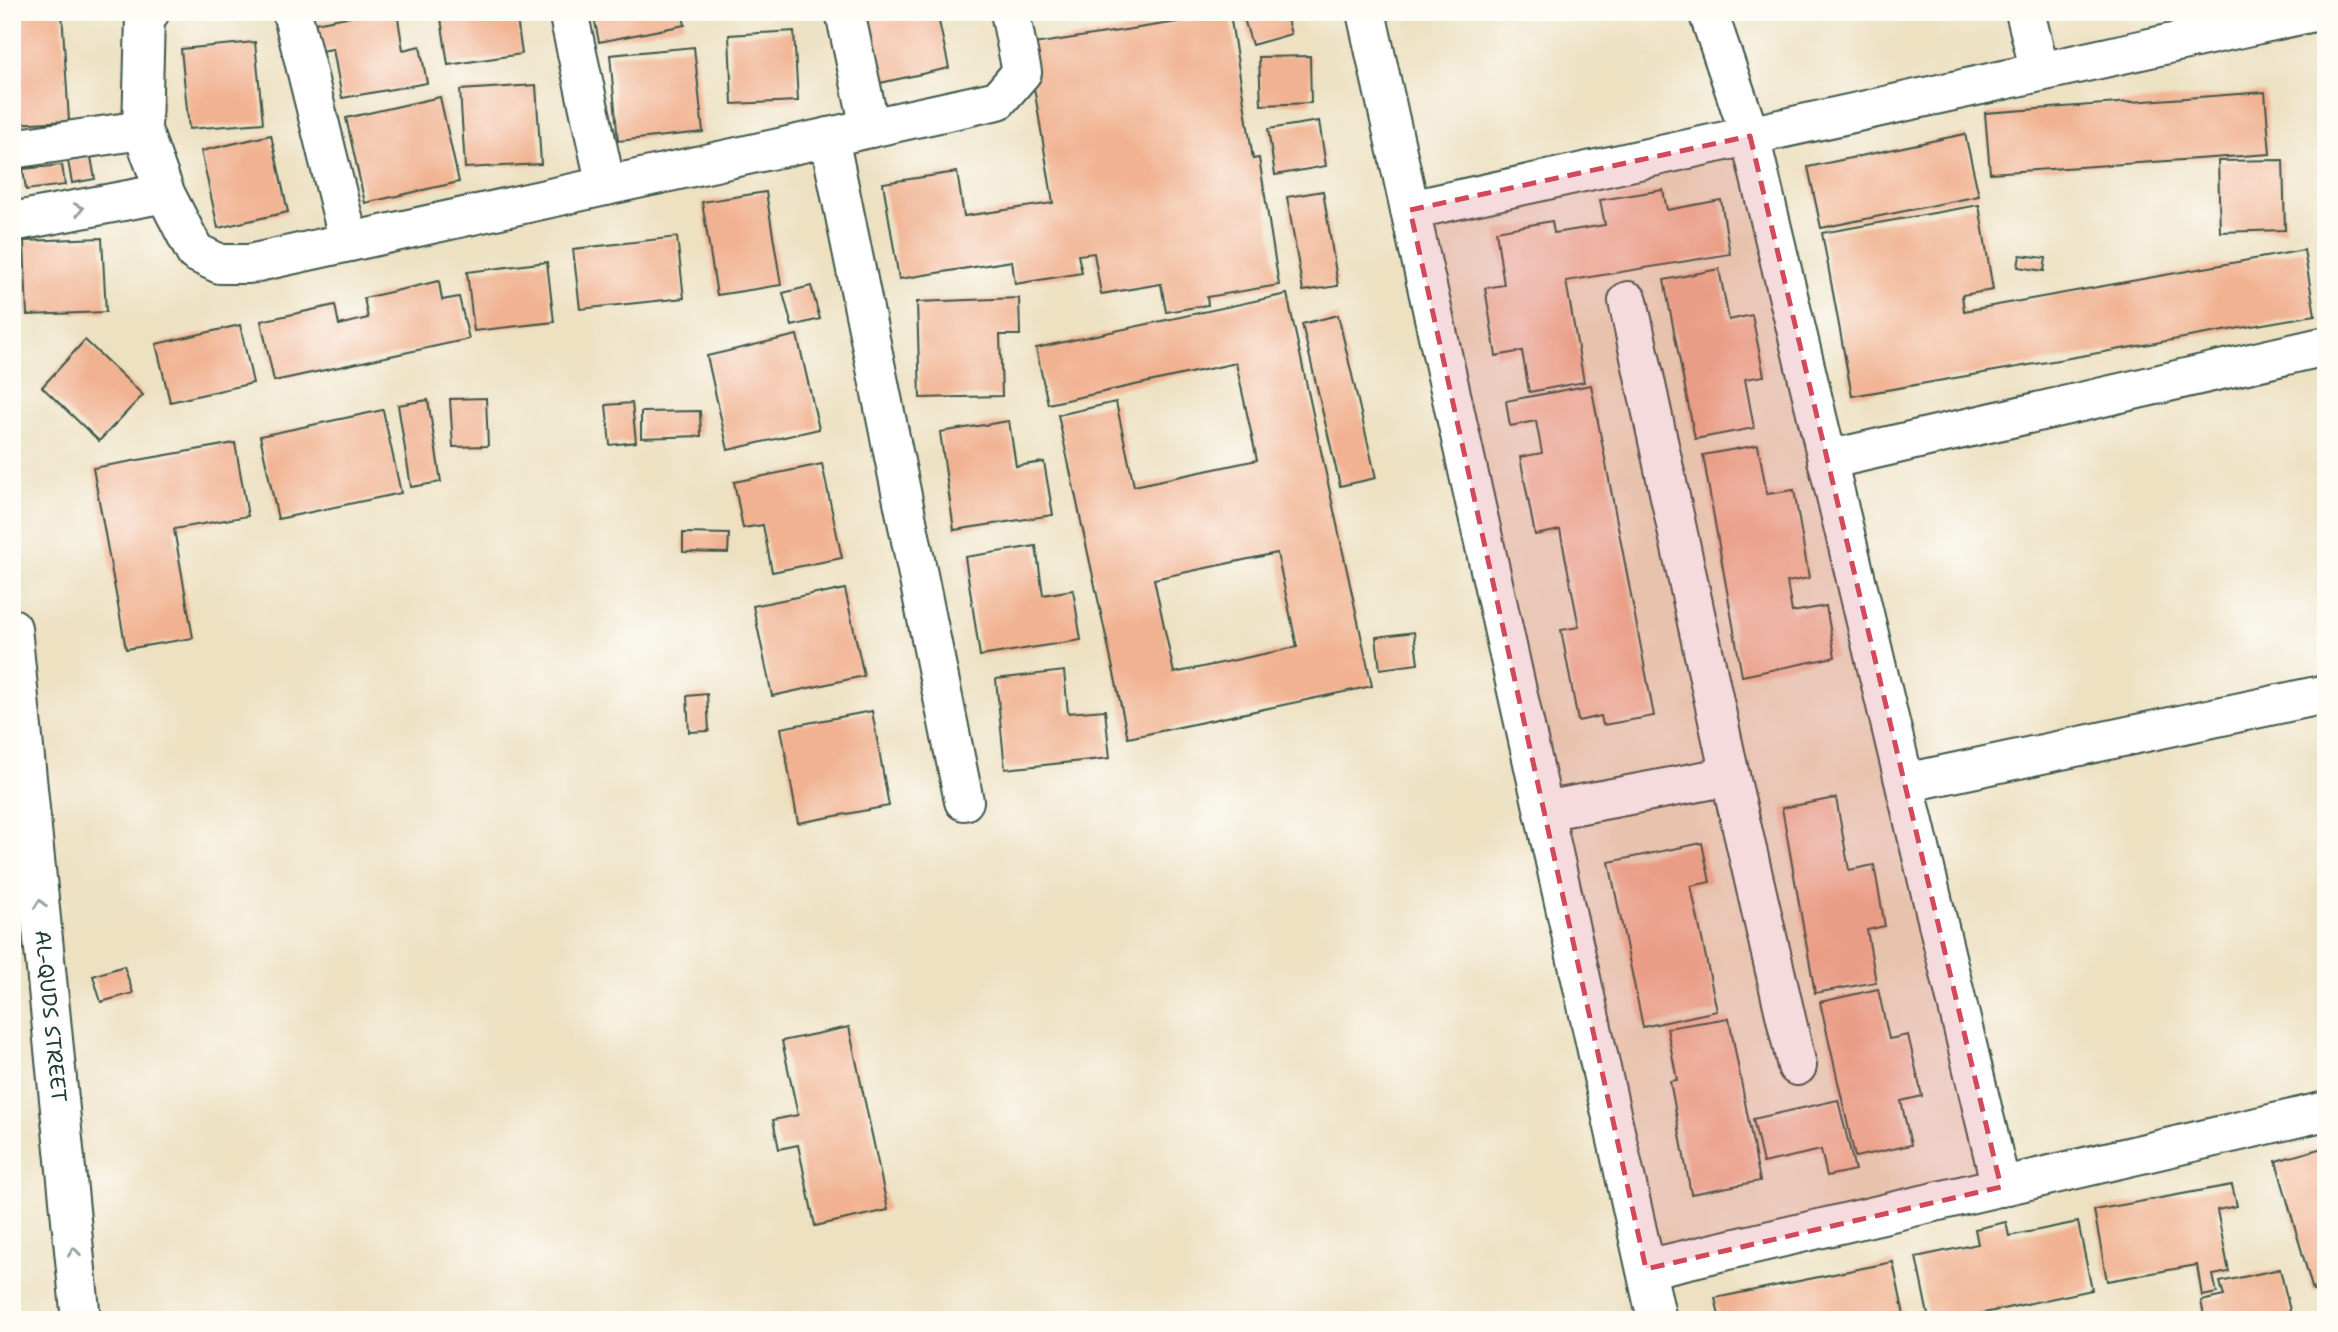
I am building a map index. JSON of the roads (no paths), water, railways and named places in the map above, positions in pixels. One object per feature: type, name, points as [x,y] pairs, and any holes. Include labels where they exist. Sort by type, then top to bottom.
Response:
[{"type":"street","points":[[150,12],[145,17],[142,130],[165,193],[195,251],[220,264],[249,264],[998,100],[1022,72],[1010,12]]},
{"type":"street","points":[[292,12],[349,242]]},
{"type":"street","points":[[568,12],[606,186]]},
{"type":"street","points":[[845,12],[870,128]]},
{"type":"street","points":[[1366,12],[1657,1320]]},
{"type":"street","points":[[1708,12],[1750,136],[2001,1187]]},
{"type":"street","points":[[2025,12],[2040,72]]},
{"type":"street","points":[[1410,210],[2314,12]]},
{"type":"street","points":[[12,149],[142,130]]},
{"type":"street","points":[[829,137],[964,801]]},
{"type":"street","points":[[12,222],[165,193]]},
{"type":"street","points":[[1628,301],[1730,776],[1797,1066]]},
{"type":"street","points":[[1827,460],[2326,345]]},
{"type":"street","name":"AL-QUDS STREET","points":[[12,628],[81,1320]]},
{"type":"street","points":[[1905,783],[2326,694]]},
{"type":"street","points":[[1544,811],[1730,776]]},
{"type":"street","points":[[1646,1269],[2326,1111]]}]
